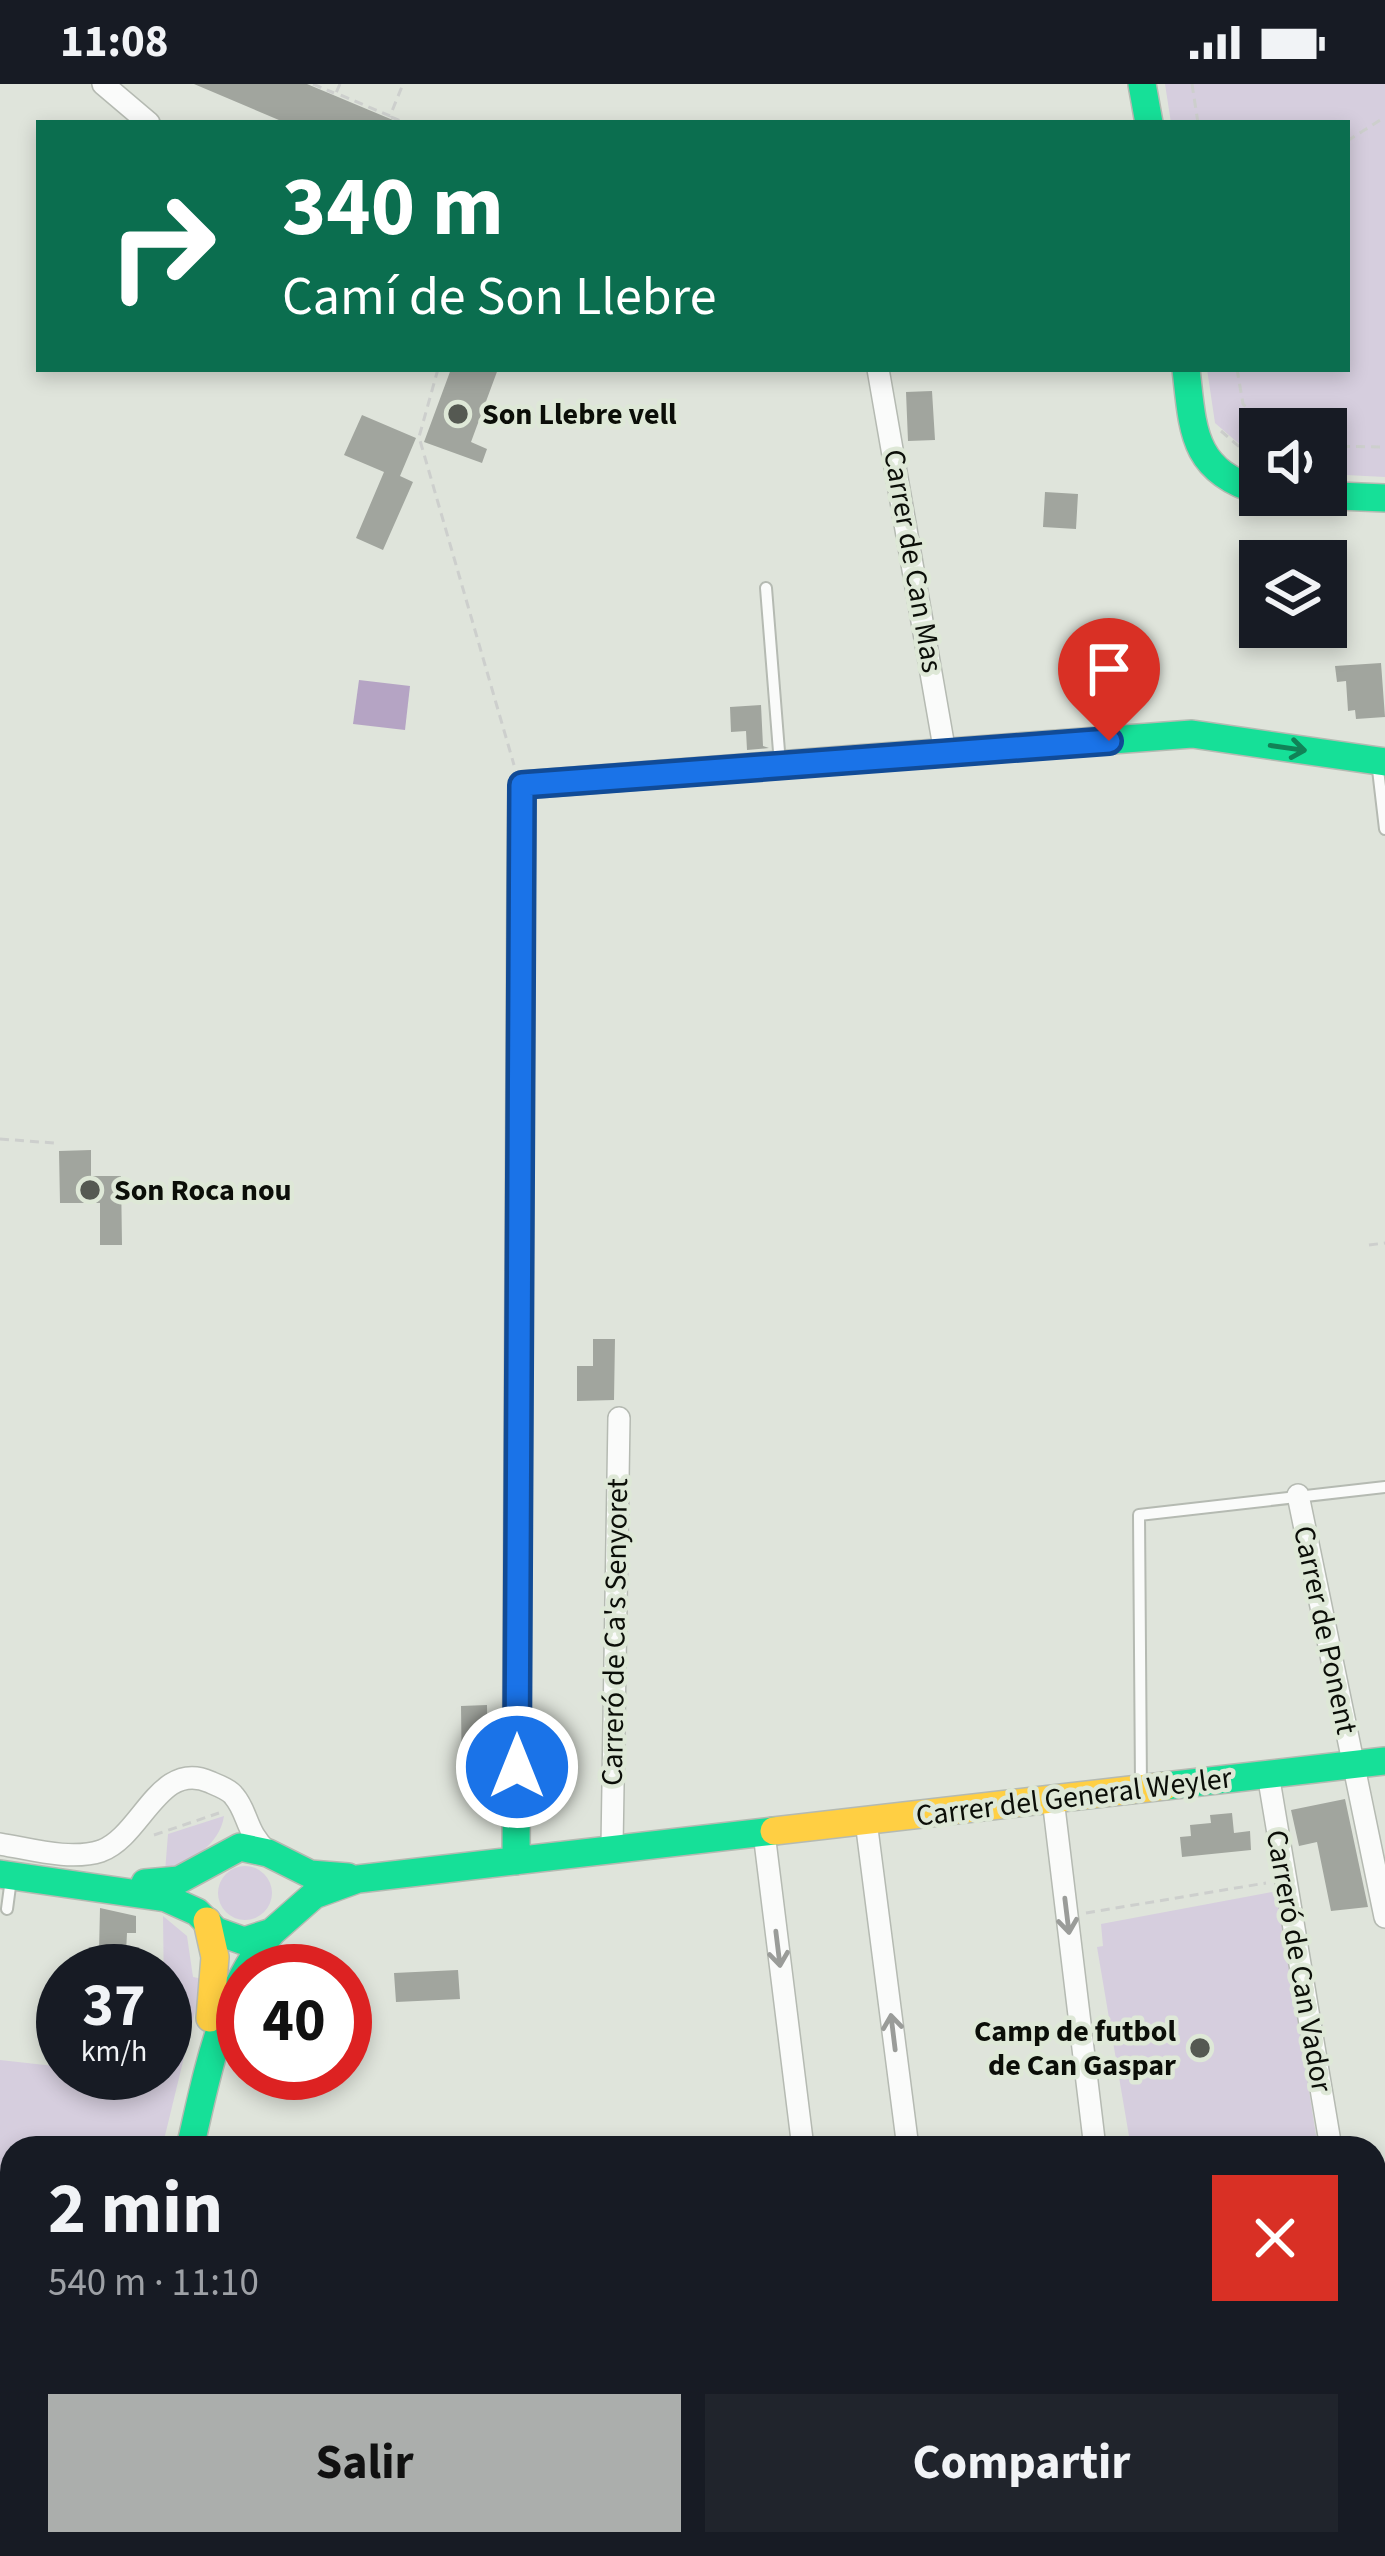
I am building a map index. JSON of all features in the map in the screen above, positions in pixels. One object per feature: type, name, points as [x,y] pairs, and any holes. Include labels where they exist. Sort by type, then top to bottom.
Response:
[{"type":"main road","points":[[1142,84],[1148,120]]},
{"type":"main road","points":[[1186,372],[1196,445],[1207,465],[1222,478],[1239,484]]},
{"type":"main road","points":[[1347,496],[1385,498]]},
{"type":"main road","points":[[516,1861],[522,785],[1192,734],[1381,762]]},
{"type":"main road","name":"Carrer del General Weyler","points":[[358,1879],[1385,1761]]},
{"type":"main road","points":[[116,1888],[177,1881],[241,1847],[270,1854],[316,1876],[358,1879]]},
{"type":"main road","points":[[6,1875],[173,1900],[229,1938],[258,1939],[277,1927],[292,1893],[281,1864],[270,1854]]},
{"type":"main road","points":[[181,2136],[211,2013],[215,1957],[197,1894],[211,1862]]},
{"type":"main road","points":[[193,2136],[226,2006],[244,1965],[314,1894],[358,1879]]},
{"type":"street","points":[[103,84],[145,120]]},
{"type":"street","name":"Carrer de Can Mas","points":[[879,372],[945,753]]},
{"type":"street","name":"Carreró de Ca's Senyoret","points":[[612,1847],[619,1418]]},
{"type":"street","name":"Carrer de Ponent","points":[[1298,1495],[1385,1917]]},
{"type":"street","name":"Carreró de Can Vador","points":[[1268,1774],[1329,2136]]},
{"type":"street","points":[[0,1844],[93,1853],[123,1839],[170,1784],[197,1778],[234,1796],[250,1832],[270,1854]]},
{"type":"street","points":[[211,1862],[232,1822],[221,1788]]},
{"type":"street","points":[[1053,1799],[1094,2136]]},
{"type":"street","points":[[866,1821],[906,2136]]},
{"type":"street","points":[[764,1833],[802,2136]]},
{"type":"lane","points":[[766,588],[780,766]]},
{"type":"lane","points":[[1381,762],[1385,830]]},
{"type":"lane","points":[[1141,1789],[1139,1515],[1385,1487]]},
{"type":"lane","points":[[6,1875],[7,1909]]},
{"type":"path","points":[[313,84],[399,120]]},
{"type":"path","points":[[336,93],[340,84]]},
{"type":"path","points":[[390,116],[403,84]]},
{"type":"path","points":[[1192,84],[1198,120]]},
{"type":"path","points":[[1350,138],[1385,117]]},
{"type":"path","points":[[437,372],[419,437],[522,785]]},
{"type":"path","points":[[1238,372],[1247,408]]},
{"type":"path","points":[[1213,424],[1239,447]]},
{"type":"path","points":[[1347,446],[1385,447]]},
{"type":"path","points":[[0,1138],[54,1143]]},
{"type":"path","points":[[1369,1245],[1385,1243]]},
{"type":"path","points":[[1067,1916],[1286,1880]]},
{"type":"shaded area","points":[[1165,84],[1385,84],[1385,477],[1347,475],[1347,408],[1239,408],[1239,444],[1215,423],[1207,372],[1350,372],[1350,120],[1171,120]]},
{"type":"shaded area","points":[[359,680],[410,686],[405,730],[353,724]]},
{"type":"shaded area","points":[[224,1816],[210,1844],[165,1872],[168,1834]]},
{"type":"shaded area","points":[[245,1866],[264,1874],[272,1893],[264,1912],[245,1920],[226,1912],[218,1893],[226,1874]]},
{"type":"shaded area","name":"Camp de futbol de Can Gaspar","points":[[1278,1891],[1316,2136],[1129,2136],[1097,1947],[1103,1946],[1101,1924]]},
{"type":"shaded area","points":[[163,1916],[187,1936],[188,1944],[163,1944]]},
{"type":"shaded area","points":[[192,1970],[193,1977],[203,1979],[192,2024]]},
{"type":"shaded area","points":[[0,2060],[36,2064],[36,2100],[174,2100],[165,2136],[0,2136]]},
{"type":"building","points":[[194,84],[307,84],[393,120],[279,120]]},
{"type":"building","name":"Son Llebre vell","points":[[450,372],[497,372],[471,442],[487,449],[482,463],[424,442]]},
{"type":"building","points":[[932,391],[935,440],[908,441],[906,392]]},
{"type":"building","points":[[362,415],[416,438],[400,476],[413,482],[383,550],[356,538],[384,472],[344,455]]},
{"type":"building","points":[[1045,492],[1078,494],[1076,529],[1043,527]]},
{"type":"building","points":[[1381,663],[1385,717],[1356,719],[1355,710],[1348,711],[1346,681],[1337,682],[1335,666]]},
{"type":"building","points":[[761,705],[763,746],[769,748],[747,750],[746,731],[731,732],[730,707]]},
{"type":"building","name":"Son Roca nou","points":[[91,1150],[91,1176],[121,1176],[122,1245],[100,1245],[100,1203],[60,1203],[59,1151]]},
{"type":"building","points":[[593,1339],[615,1339],[614,1400],[577,1401],[577,1366],[593,1366]]},
{"type":"building","points":[[487,1705],[488,1784],[462,1784],[461,1706]]},
{"type":"building","points":[[1345,1799],[1368,1907],[1331,1911],[1317,1842],[1299,1846],[1291,1810]]},
{"type":"building","points":[[1232,1813],[1234,1833],[1250,1831],[1251,1850],[1182,1857],[1180,1837],[1191,1836],[1190,1825],[1211,1823],[1210,1815]]},
{"type":"building","points":[[100,1908],[136,1916],[136,1933],[127,1933],[126,1944],[99,1944]]},
{"type":"building","points":[[458,1970],[460,1999],[396,2002],[394,1973]]},
{"type":"traffic: fast","points":[[1142,84],[1148,120]]},
{"type":"traffic: fast","points":[[1186,372],[1200,446],[1221,472],[1239,483]]},
{"type":"traffic: fast","points":[[1347,496],[1385,498]]},
{"type":"traffic: fast","points":[[857,759],[1192,734],[1385,762]]},
{"type":"traffic: fast","points":[[516,1861],[521,887]]},
{"type":"traffic: fast","points":[[1165,1786],[1385,1761]]},
{"type":"traffic: fast","points":[[0,1874],[166,1898],[197,1912],[216,1931],[244,1941],[272,1932],[314,1895],[358,1879],[774,1831]]},
{"type":"traffic: fast","points":[[145,1883],[179,1880],[240,1847],[268,1853],[310,1874],[348,1877]]},
{"type":"traffic: fast","points":[[193,2136],[228,2007],[272,1932]]},
{"type":"traffic: slow","points":[[521,887],[522,785],[857,759]]},
{"type":"traffic: slow","points":[[774,1831],[1165,1786]]},
{"type":"traffic: slow","points":[[207,1921],[215,1957],[210,2018]]},
{"type":"place","name":"Son Llebre vell","points":[[458,414]]},
{"type":"place","name":"Son Roca nou","points":[[90,1190]]},
{"type":"place","name":"Camp de futbol de Can Gaspar","points":[[1200,2048]]},
{"type":"route","points":[[517,1767],[522,785],[1109,741]]}]
